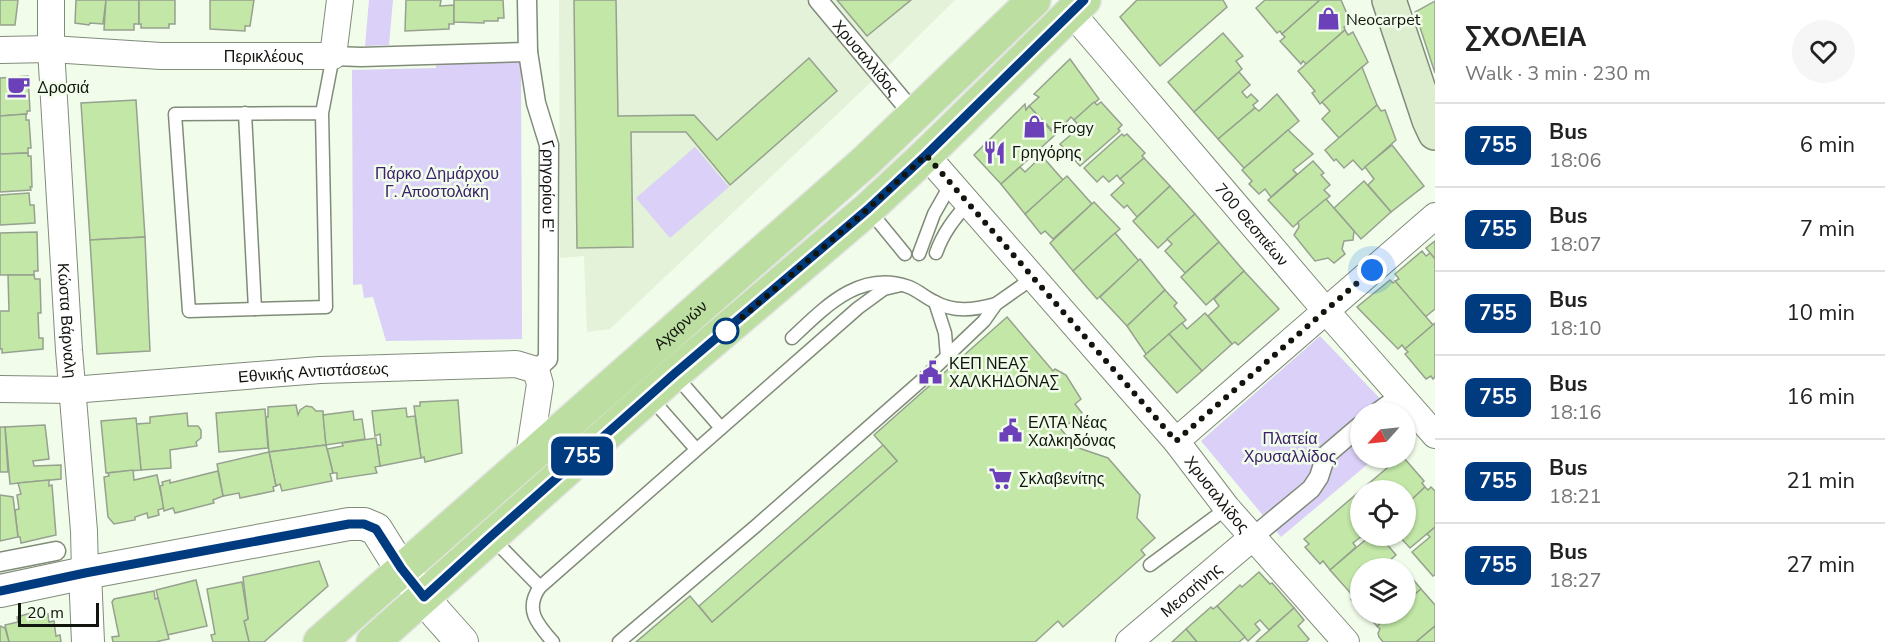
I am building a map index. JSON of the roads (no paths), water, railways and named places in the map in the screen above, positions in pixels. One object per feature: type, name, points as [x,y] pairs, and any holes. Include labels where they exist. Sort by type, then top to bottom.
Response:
[{"type":"main road","name":"Αχαρνών","points":[[320,642],[401,568],[867,161],[1034,0]]},
{"type":"main road","points":[[1389,0],[1425,110],[1435,133]]},
{"type":"main road","name":"Αχαρνών","points":[[373,642],[674,374],[868,209],[1077,6]]},
{"type":"street","name":"Κώστα Βάρναλη","points":[[51,0],[51,49],[72,390],[84,531],[88,642]]},
{"type":"street","points":[[333,56],[340,0]]},
{"type":"street","name":"Γρηγορίου Ε'","points":[[526,0],[528,52],[536,104],[549,144],[548,359],[536,370]]},
{"type":"street","name":"Χρυσαλλίδος","points":[[818,0],[915,116]]},
{"type":"street","name":"700 Θεσπιέων","points":[[1077,6],[1326,311],[1435,435]]},
{"type":"street","name":"Περικλέους","points":[[0,50],[51,49],[161,57],[361,57],[528,52]]},
{"type":"street","name":"Χρυσαλλίδος","points":[[926,155],[1176,441],[1227,508],[1346,642]]},
{"type":"street","points":[[1176,441],[1435,216]]},
{"type":"street","name":"Εθνικής Αντιστάσεως","points":[[0,389],[72,390],[354,368],[516,364],[536,370]]},
{"type":"street","points":[[530,456],[540,384],[536,370]]},
{"type":"street","points":[[1392,402],[1400,396]]},
{"type":"street","points":[[1253,537],[1311,489],[1319,477],[1326,455],[1350,435]]},
{"type":"street","points":[[0,591],[349,524],[364,524],[376,529],[401,568],[462,642]]},
{"type":"street","name":"Μεσσήνης","points":[[1129,642],[1253,537]]},
{"type":"street","points":[[0,562],[56,551]]},
{"type":"lane","points":[[322,113],[175,114],[189,311],[326,307],[322,113],[333,56]]},
{"type":"lane","points":[[245,113],[255,309]]},
{"type":"lane","points":[[919,254],[934,214],[951,184]]},
{"type":"lane","points":[[936,253],[945,231],[968,203]]},
{"type":"lane","points":[[868,209],[904,254]]},
{"type":"lane","points":[[619,642],[757,525],[947,357],[984,321],[996,304],[1033,278]]},
{"type":"lane","points":[[792,338],[830,303],[855,288],[883,282],[911,288],[950,309],[962,310],[996,304]]},
{"type":"lane","points":[[553,642],[534,618],[531,605],[540,587],[866,302],[884,289],[901,285]]},
{"type":"lane","points":[[934,302],[945,333],[947,357]]},
{"type":"lane","points":[[674,374],[721,428]]},
{"type":"lane","points":[[649,396],[696,449]]},
{"type":"lane","points":[[1150,565],[1227,508]]},
{"type":"lane","points":[[490,537],[540,587]]},
{"type":"place","name":"Neocarpet","points":[[1328,19]]},
{"type":"place","name":"Δροσιά","points":[[19,87]]},
{"type":"place","name":"Frogy","points":[[1035,127]]},
{"type":"place","name":"Γρηγόρης","points":[[994,152]]},
{"type":"place","name":"ΚΕΠ ΝΕΑΣ ΧΑΛΚΗΔΟΝΑΣ","points":[[931,372]]},
{"type":"place","name":"ΕΛΤΑ Νέας Χαλκηδόνας","points":[[1010,431]]},
{"type":"place","name":"Σκλαβενίτης","points":[[1001,478]]},
{"type":"park label","name":"Πάρκο Δημάρχου Γ. Αποστολάκη","points":[[437,182]]},
{"type":"park label","name":"Πλατεία Χρυσαλλίδος","points":[[1290,447]]}]
